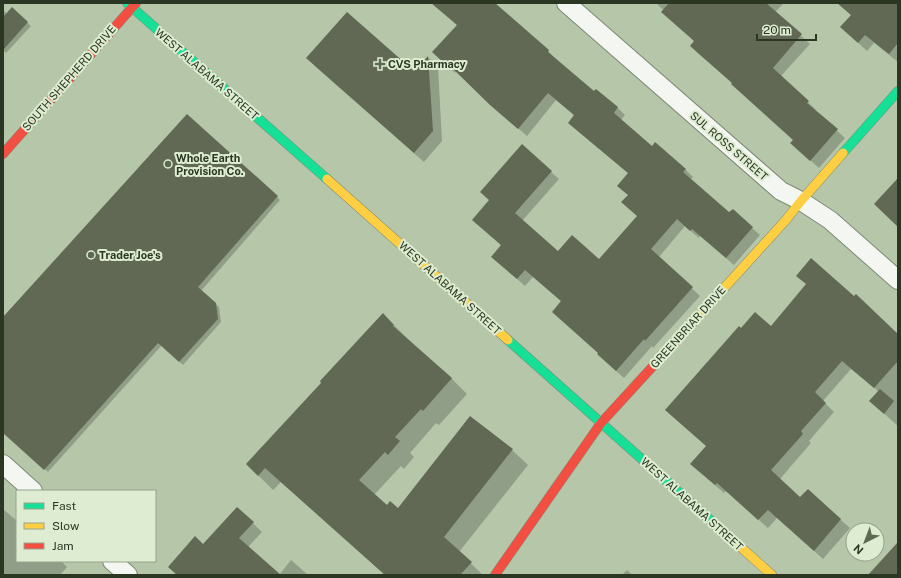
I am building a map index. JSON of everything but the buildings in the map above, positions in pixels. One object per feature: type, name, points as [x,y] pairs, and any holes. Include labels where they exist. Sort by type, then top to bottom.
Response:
[{"type":"street","name":"SUL ROSS STREET","points":[[566,3],[781,191],[801,201],[830,220],[898,280]]},
{"type":"street","name":"SOUTH SHEPHERD DRIVE","points":[[3,154],[131,5]]},
{"type":"street","name":"WEST ALABAMA STREET","points":[[131,5],[772,575]]},
{"type":"street","name":"GREENBRIAR DRIVE","points":[[495,575],[601,423],[785,221],[898,91]]},
{"type":"street","points":[[3,464],[32,490]]},
{"type":"street","points":[[113,562],[128,575]]},
{"type":"traffic: fast","points":[[127,3],[327,179]]},
{"type":"traffic: fast","points":[[843,153],[898,91]]},
{"type":"traffic: fast","points":[[508,340],[726,534]]},
{"type":"traffic: slow","points":[[686,330],[785,221],[843,153]]},
{"type":"traffic: slow","points":[[327,179],[508,340]]},
{"type":"traffic: slow","points":[[726,534],[772,575]]},
{"type":"traffic: jam","points":[[3,154],[136,3]]},
{"type":"traffic: jam","points":[[495,575],[601,423],[686,330]]},
{"type":"place","name":"CVS Pharmacy","points":[[380,64]]},
{"type":"place","name":"Whole Earth Provision Co.","points":[[168,164]]},
{"type":"place","name":"Trader Joe's","points":[[91,255]]}]
